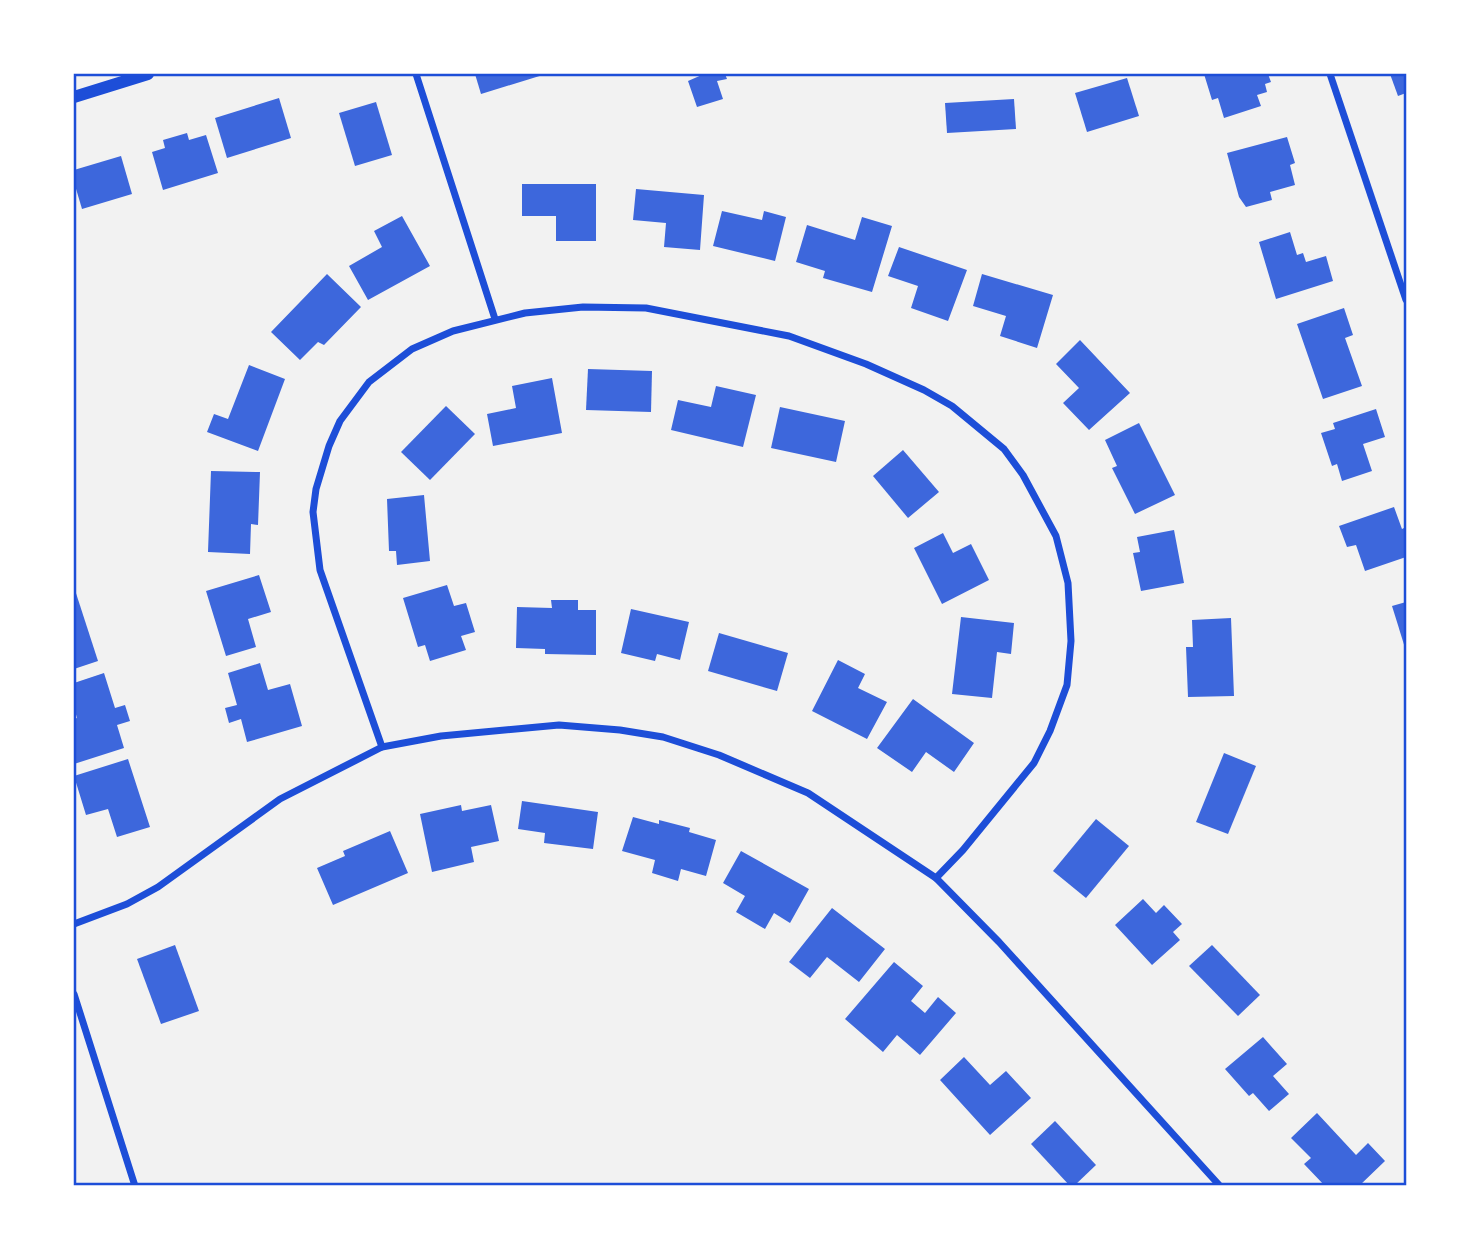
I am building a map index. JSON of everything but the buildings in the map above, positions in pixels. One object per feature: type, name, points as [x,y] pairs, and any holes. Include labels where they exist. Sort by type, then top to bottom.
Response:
[{"type":"street","points":[[74,97],[148,74]]},
{"type":"street","points":[[416,74],[495,319]]},
{"type":"street","points":[[1330,74],[1406,300]]},
{"type":"street","points":[[382,747],[320,570],[314,524],[316,489],[329,446],[340,421],[369,382],[412,349],[453,331],[525,313],[611,306],[646,308],[789,336],[860,362],[924,390],[952,406],[1004,449],[1023,475],[1056,536],[1068,583],[1070,669],[1067,685],[1050,731],[1034,763],[963,850],[936,878]]},
{"type":"street","points":[[74,923],[127,904],[158,887],[280,799],[382,747],[441,736],[559,724],[663,737],[719,755],[807,793],[936,878],[999,942],[1220,1185]]},
{"type":"street","points":[[74,994],[135,1185]]}]
